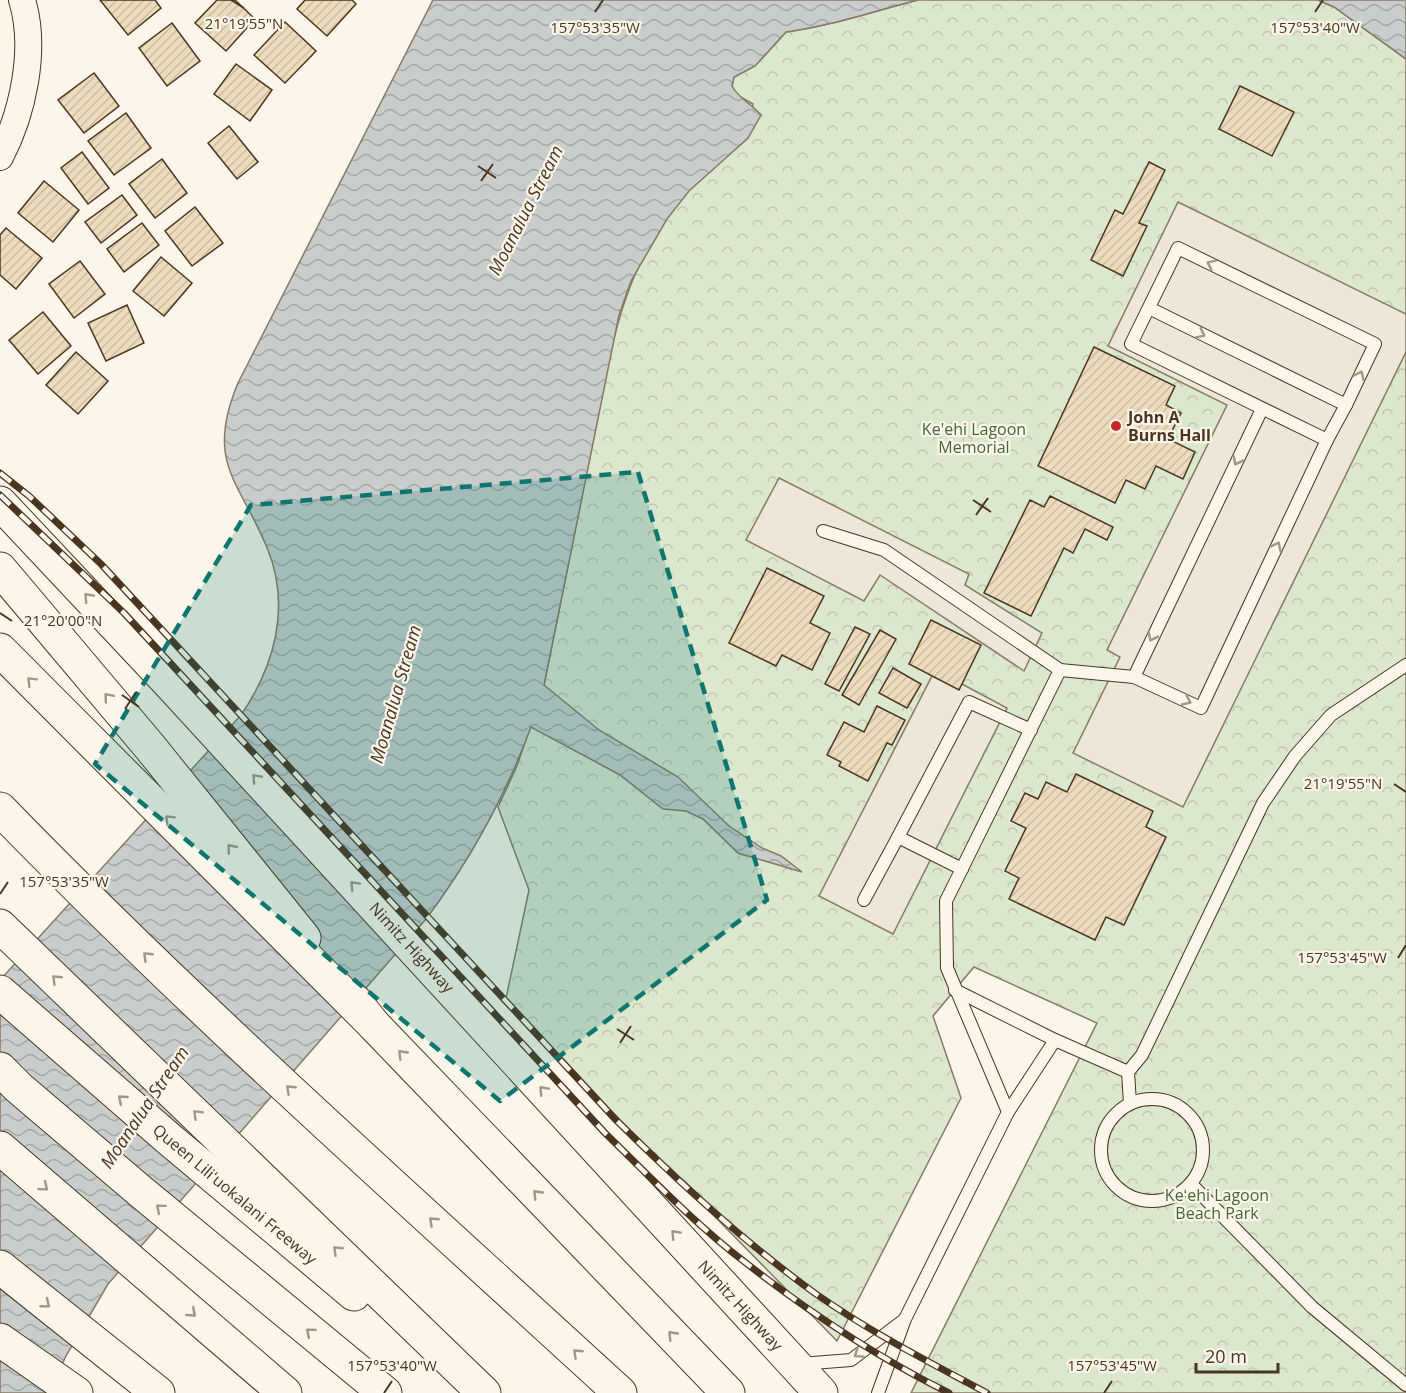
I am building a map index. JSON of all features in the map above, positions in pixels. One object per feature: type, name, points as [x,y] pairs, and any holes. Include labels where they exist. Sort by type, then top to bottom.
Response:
[{"type":"main road","name":"Nimitz Highway","points":[[0,503],[171,685],[821,1393]]},
{"type":"main road","points":[[0,569],[150,747],[373,1024]]},
{"type":"main road","points":[[0,651],[373,1024],[720,1385]]},
{"type":"main road","points":[[0,809],[88,900],[190,997],[620,1393]]},
{"type":"main road","points":[[0,926],[484,1393]]},
{"type":"main road","name":"Queen Liliʻuokalani Freeway","points":[[0,992],[178,1147],[472,1393]]},
{"type":"main road","points":[[0,1069],[19,1088],[140,1191],[385,1393]]},
{"type":"main road","points":[[0,1148],[285,1393]]},
{"type":"main road","points":[[0,1268],[158,1393]]},
{"type":"main road","points":[[0,1340],[76,1393]]},
{"type":"street","points":[[0,157],[11,136],[25,70],[27,35],[22,0]]},
{"type":"lane","points":[[823,531],[884,550],[1060,670],[1134,677],[1201,708],[1327,440],[1375,344],[1178,248],[1131,344],[1327,440]]},
{"type":"lane","points":[[1149,308],[1346,405]]},
{"type":"lane","points":[[1134,677],[1262,409]]},
{"type":"lane","points":[[1130,1103],[1128,1072],[1142,1055],[1263,803],[1289,765],[1331,715],[1406,665]]},
{"type":"lane","points":[[1008,1112],[947,968],[946,901],[1060,670]]},
{"type":"lane","points":[[864,900],[969,702],[1031,730]]},
{"type":"lane","points":[[898,837],[962,869]]},
{"type":"lane","points":[[956,990],[1055,1040],[1128,1072]]},
{"type":"lane","points":[[878,1393],[905,1319],[1008,1112],[1055,1040]]},
{"type":"lane","points":[[1147,1098],[1165,1100],[1181,1107],[1194,1119],[1202,1135],[1204,1152],[1200,1170],[1191,1184],[1178,1194],[1162,1200],[1146,1201],[1130,1196],[1112,1180],[1102,1157],[1102,1141],[1107,1125],[1130,1103],[1147,1098]]},
{"type":"lane","points":[[1191,1184],[1312,1308],[1406,1385]]},
{"type":"lane","points":[[794,1364],[851,1360],[905,1319]]},
{"type":"highlighted area","points":[[638,472],[767,900],[500,1101],[95,764],[251,505]]},
{"type":"green space","name":"Ke'ehi Lagoon Memorial","points":[[918,0],[1318,0],[1334,7],[1406,59],[1406,1393],[911,1393],[1097,1023],[974,967],[933,1016],[961,1098],[837,1341],[505,1003],[529,890],[498,807],[517,766],[544,685],[611,351],[630,286],[649,245],[674,207],[689,190],[748,138],[753,104],[737,95],[732,87],[734,77],[755,66],[786,32],[836,22]]},
{"type":"shaded area","points":[[1178,202],[1406,314],[1406,352],[1183,807],[1073,753],[1120,657],[1107,650],[1227,405],[1108,346]]},
{"type":"shaded area","points":[[779,478],[969,574],[965,585],[1042,633],[1024,671],[880,575],[864,601],[746,540]]},
{"type":"shaded area","points":[[932,676],[962,684],[1007,708],[893,934],[819,896]]},
{"type":"water","name":"Moanalua Stream","points":[[433,0],[918,0],[836,22],[786,32],[755,66],[734,77],[732,86],[735,91],[761,115],[748,138],[689,191],[667,219],[631,281],[619,315],[544,685],[599,730],[678,777],[729,826],[762,848],[781,856],[802,872],[738,853],[703,819],[686,811],[663,809],[620,775],[531,727],[486,827],[458,874],[426,919],[108,1284],[67,1354],[48,1393],[0,1393],[0,980],[241,715],[262,677],[276,636],[278,594],[275,572],[268,550],[238,489],[225,454],[228,411],[238,383]]},
{"type":"water","points":[[1318,0],[1406,0],[1406,59],[1334,7]]},
{"type":"building","points":[[100,0],[155,0],[161,8],[128,35]]},
{"type":"building","points":[[217,0],[235,0],[255,19],[226,51],[195,23]]},
{"type":"building","points":[[305,0],[352,0],[356,4],[327,36],[297,9]]},
{"type":"building","points":[[285,22],[316,51],[285,83],[254,55]]},
{"type":"building","points":[[172,23],[200,61],[167,86],[139,48]]},
{"type":"building","points":[[236,64],[272,90],[250,121],[214,94]]},
{"type":"building","points":[[94,73],[119,106],[84,133],[58,100]]},
{"type":"building","points":[[1240,86],[1294,112],[1272,156],[1219,129]]},
{"type":"building","points":[[126,113],[151,148],[114,175],[88,141]]},
{"type":"building","points":[[229,126],[258,162],[237,179],[208,143]]},
{"type":"building","points":[[82,152],[109,188],[88,204],[61,168]]},
{"type":"building","points":[[162,159],[187,193],[155,218],[129,184]]},
{"type":"building","points":[[1149,162],[1165,170],[1139,223],[1147,226],[1123,276],[1091,260],[1115,210],[1123,214]]},
{"type":"building","points":[[44,181],[79,210],[53,242],[18,213]]},
{"type":"building","points":[[122,195],[137,215],[101,243],[85,222]]},
{"type":"building","points":[[195,207],[223,243],[192,266],[165,231]]},
{"type":"building","points":[[142,223],[159,245],[124,272],[107,249]]},
{"type":"building","points":[[6,228],[42,258],[16,289],[0,275],[0,235]]},
{"type":"building","points":[[161,257],[192,283],[164,316],[133,291]]},
{"type":"building","points":[[80,261],[105,294],[74,318],[49,284]]},
{"type":"building","points":[[127,305],[144,343],[106,361],[88,323]]},
{"type":"building","points":[[43,312],[71,346],[38,374],[9,340]]},
{"type":"building","name":"John A Burns Hall","points":[[1094,347],[1175,386],[1166,405],[1181,413],[1168,439],[1195,452],[1183,479],[1156,466],[1145,489],[1126,480],[1115,503],[1038,466]]},
{"type":"building","points":[[76,352],[108,381],[78,414],[46,385]]},
{"type":"building","points":[[1050,496],[1113,527],[1107,540],[1085,529],[1073,553],[1064,548],[1031,616],[984,593],[1030,500],[1044,507]]},
{"type":"building","points":[[767,568],[824,596],[810,623],[830,633],[812,670],[782,655],[776,666],[729,643]]},
{"type":"building","points":[[931,620],[981,645],[959,690],[909,664]]},
{"type":"building","points":[[855,627],[870,634],[839,691],[825,684]]},
{"type":"building","points":[[880,630],[896,639],[859,705],[842,695]]},
{"type":"building","points":[[893,668],[921,684],[907,708],[879,693]]},
{"type":"building","points":[[877,706],[905,720],[892,745],[887,743],[868,781],[839,766],[841,762],[827,755],[844,722],[864,732]]},
{"type":"building","points":[[1076,774],[1153,811],[1146,827],[1166,837],[1124,925],[1106,917],[1095,940],[1009,899],[1019,878],[1005,871],[1026,828],[1011,821],[1025,793],[1038,799],[1046,782],[1067,792]]},
{"type":"railway","points":[[0,473],[29,496],[101,564],[616,1120],[664,1166],[713,1211],[816,1294],[879,1334],[987,1393]]},
{"type":"railway","points":[[0,495],[124,613],[605,1133],[673,1200],[727,1248],[794,1299],[870,1349],[949,1393]]},
{"type":"place","name":"John A Burns Hall","points":[[1116,426]]},
{"type":"park label","name":"Keʻehi Lagoon Beach Park","points":[[1217,1204]]}]
